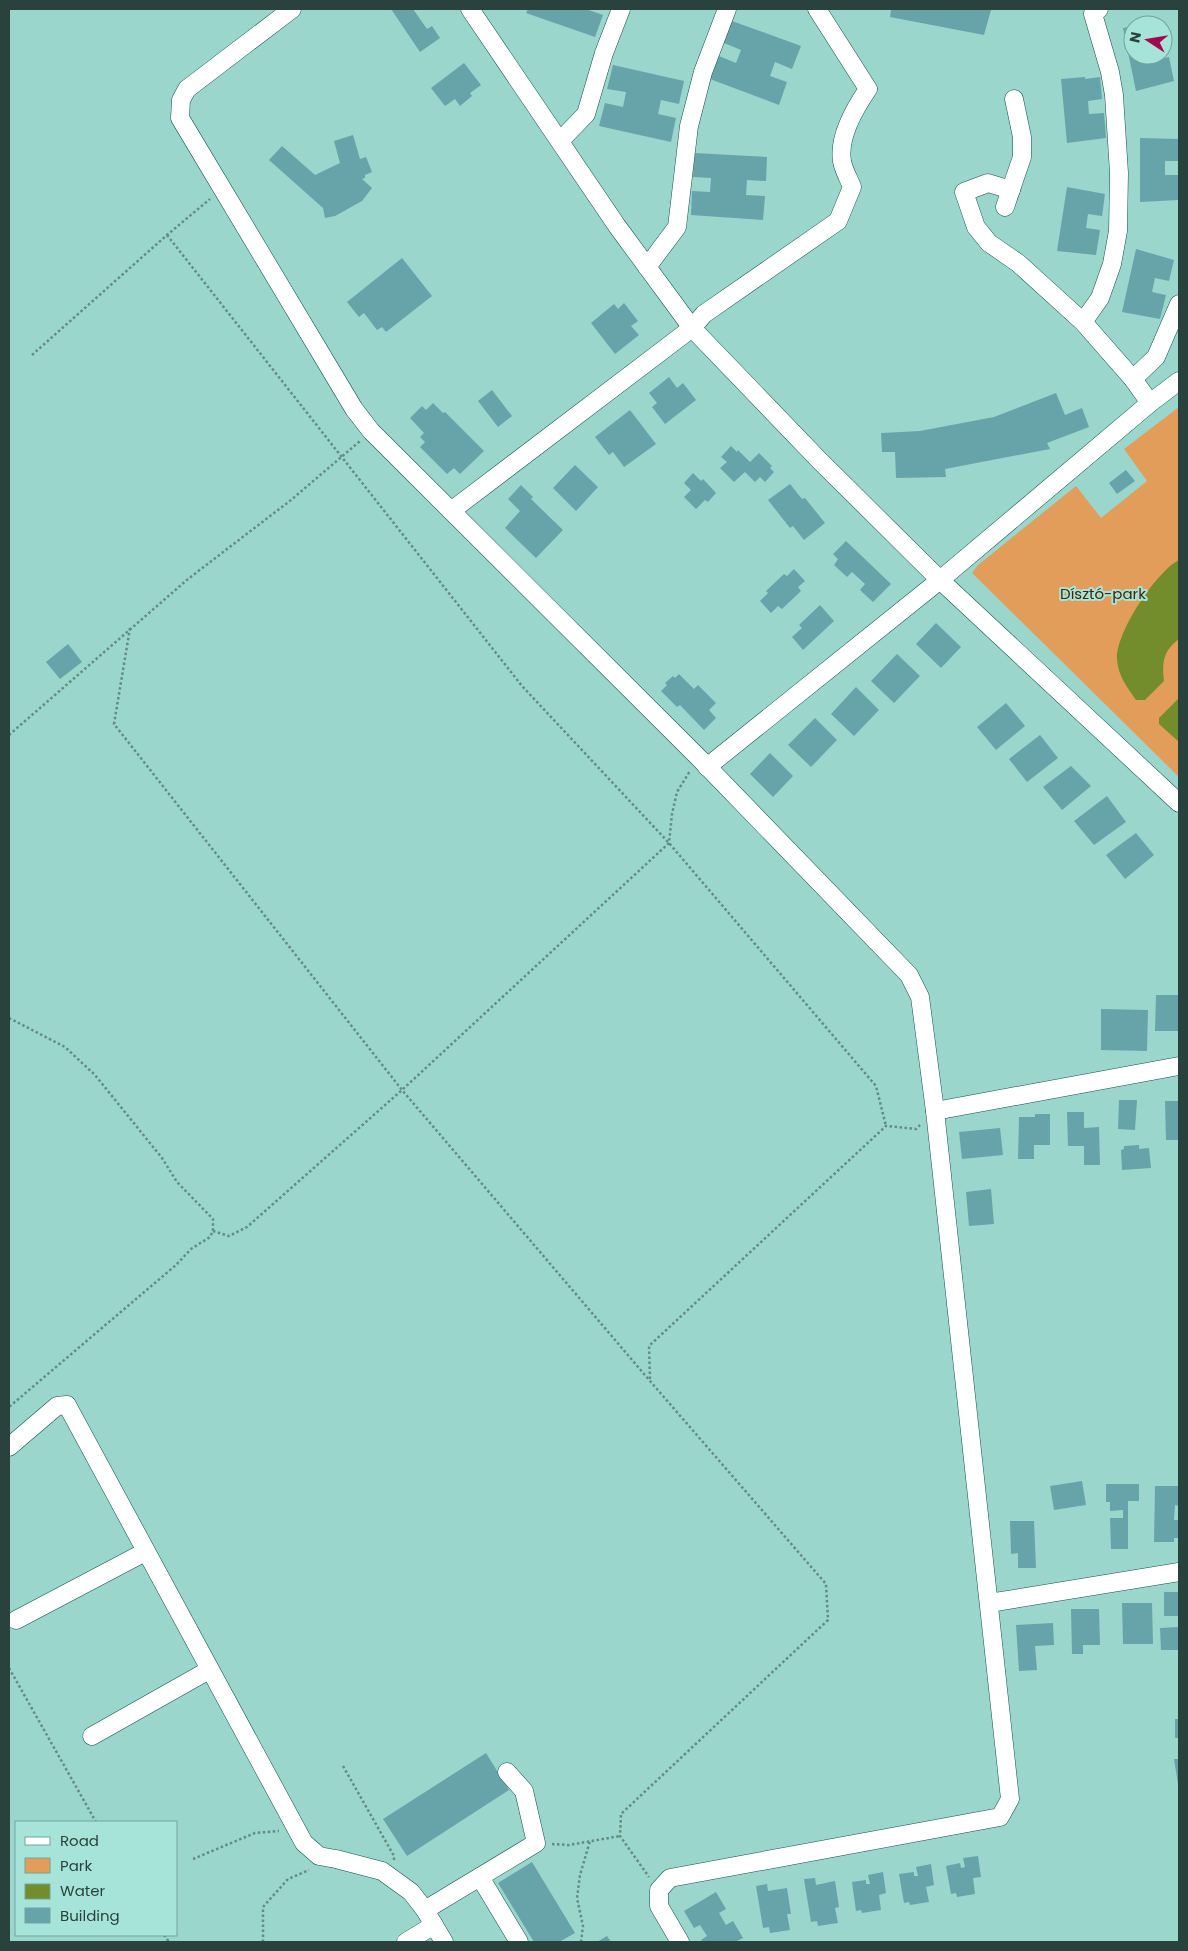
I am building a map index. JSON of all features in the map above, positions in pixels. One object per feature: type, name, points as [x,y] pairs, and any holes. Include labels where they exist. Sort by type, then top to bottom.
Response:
[{"type":"street","points":[[292,9],[188,89],[181,100],[180,118],[354,409],[371,431],[703,762],[909,975],[920,997],[935,1111],[1010,1799],[1000,1818],[670,1878],[659,1890],[659,1906],[680,1942]]},
{"type":"street","points":[[470,9],[617,226],[692,328],[819,460],[940,580],[1179,803]]},
{"type":"street","points":[[560,141],[586,114],[604,53],[621,9]]},
{"type":"street","points":[[647,267],[677,227],[689,126],[703,72],[727,9]]},
{"type":"street","points":[[451,511],[692,328],[704,314],[838,221],[852,187],[842,161],[844,138],[856,107],[868,89],[817,9]]},
{"type":"street","points":[[1083,322],[1100,298],[1112,264],[1118,231],[1119,173],[1114,95],[1110,72],[1093,14],[1099,9]]},
{"type":"street","points":[[1005,207],[1022,157],[1022,137],[1014,99]]},
{"type":"street","points":[[1011,190],[988,183],[964,192],[976,227],[989,243],[1018,263],[1083,322],[1133,379],[1150,403]]},
{"type":"street","points":[[1133,379],[1156,357],[1179,304]]},
{"type":"street","points":[[703,762],[940,580],[1150,403],[1179,381]]},
{"type":"street","points":[[935,1111],[1179,1066]]},
{"type":"street","points":[[9,1447],[57,1406],[67,1405],[304,1844],[319,1856],[336,1858],[382,1871],[411,1892],[425,1910],[444,1942]]},
{"type":"street","points":[[16,1620],[145,1552]]},
{"type":"street","points":[[989,1604],[1179,1572]]},
{"type":"street","points":[[92,1736],[209,1670]]},
{"type":"street","points":[[425,1910],[536,1843],[524,1791],[506,1772]]},
{"type":"street","points":[[480,1877],[519,1942]]},
{"type":"street","points":[[406,1942],[434,1925]]},
{"type":"path","points":[[32,355],[167,235],[222,189]]},
{"type":"path","points":[[167,235],[522,686],[669,843],[876,1086],[886,1126]]},
{"type":"path","points":[[9,735],[188,579],[291,500],[371,431]]},
{"type":"path","points":[[130,628],[114,724],[402,1090],[826,1584],[828,1620],[621,1814],[620,1836],[659,1890]]},
{"type":"path","points":[[213,1231],[229,1236],[247,1227],[402,1090],[669,843],[672,814],[677,792],[703,762]]},
{"type":"path","points":[[9,1018],[65,1047],[95,1076],[162,1158],[177,1182],[213,1219],[213,1231],[210,1237],[191,1249],[176,1265],[9,1407]]},
{"type":"path","points":[[650,1381],[649,1346],[886,1126],[916,1129],[935,1111]]},
{"type":"path","points":[[9,1668],[95,1821]]},
{"type":"path","points":[[343,1766],[394,1856],[394,1880]]},
{"type":"path","points":[[193,1859],[256,1833],[297,1830]]},
{"type":"path","points":[[536,1843],[569,1845],[620,1836]]},
{"type":"path","points":[[581,1942],[583,1926],[577,1898],[580,1875],[590,1841]]},
{"type":"path","points":[[263,1942],[263,1907],[288,1879],[312,1869]]},
{"type":"green space","name":"Dísztó-park","points":[[1179,407],[1179,777],[972,573],[978,565],[1076,486],[1101,518],[1147,481],[1124,449]]},
{"type":"water","points":[[1179,560],[1179,639],[1170,648],[1165,657],[1163,668],[1164,681],[1145,700],[1136,700],[1119,671],[1118,647],[1130,619],[1149,589],[1159,577]]},
{"type":"water","points":[[1179,698],[1179,742],[1159,724],[1159,718]]},
{"type":"building","points":[[391,9],[413,9],[427,29],[432,26],[440,38],[420,52]]},
{"type":"building","points":[[528,9],[586,9],[603,15],[595,37],[526,13]]},
{"type":"building","points":[[891,9],[991,10],[984,35],[890,17]]},
{"type":"building","points":[[732,21],[801,46],[792,69],[775,62],[770,76],[787,82],[779,105],[710,79],[719,56],[736,63],[741,50],[724,43]]},
{"type":"building","points":[[464,63],[481,85],[470,93],[472,96],[460,106],[455,99],[445,106],[431,88]]},
{"type":"building","points":[[613,65],[684,81],[679,104],[661,100],[658,114],[676,118],[671,142],[599,126],[605,103],[623,107],[626,92],[607,89]]},
{"type":"building","points":[[1131,65],[1171,65],[1174,81],[1136,91]]},
{"type":"building","points":[[1085,77],[1085,79],[1100,77],[1102,99],[1088,101],[1089,114],[1104,113],[1106,138],[1067,143],[1061,79]]},
{"type":"building","points":[[353,135],[360,159],[366,157],[372,172],[365,175],[365,178],[362,179],[372,188],[362,201],[335,216],[325,218],[323,208],[269,160],[282,146],[315,175],[340,163],[334,141]]},
{"type":"building","points":[[1140,138],[1179,139],[1179,161],[1165,161],[1165,175],[1179,175],[1179,200],[1140,202]]},
{"type":"building","points":[[694,153],[767,157],[766,181],[747,180],[746,195],[765,196],[763,220],[691,215],[692,191],[710,192],[711,178],[693,177]]},
{"type":"building","points":[[1067,187],[1105,194],[1102,216],[1088,214],[1086,228],[1100,230],[1096,255],[1057,251]]},
{"type":"building","points":[[1136,249],[1174,260],[1169,281],[1155,278],[1152,292],[1166,295],[1160,319],[1122,312]]},
{"type":"building","points":[[402,258],[432,296],[386,332],[382,327],[377,330],[364,313],[359,317],[347,302]]},
{"type":"building","points":[[624,303],[638,321],[631,326],[639,335],[615,354],[591,323],[614,304],[618,309]]},
{"type":"building","points":[[669,377],[677,388],[683,383],[696,400],[665,424],[652,407],[657,403],[649,393]]},
{"type":"building","points":[[492,390],[512,416],[498,427],[478,401]]},
{"type":"building","points":[[1056,393],[1065,415],[1082,408],[1089,427],[1047,443],[1050,449],[945,469],[946,477],[896,478],[895,452],[882,452],[881,433],[920,431],[994,417]]},
{"type":"building","points":[[433,403],[443,413],[445,412],[484,451],[460,474],[454,468],[447,474],[420,447],[425,442],[420,437],[424,433],[410,418],[422,406],[426,410]]},
{"type":"building","points":[[630,410],[656,444],[624,467],[613,452],[609,455],[595,437]]},
{"type":"building","points":[[731,446],[750,462],[759,453],[772,466],[770,468],[774,472],[765,482],[760,477],[755,482],[745,472],[734,482],[720,468],[727,462],[721,457]]},
{"type":"building","points":[[575,465],[598,487],[576,511],[553,488]]},
{"type":"building","points":[[1126,470],[1135,481],[1117,494],[1109,483]]},
{"type":"building","points":[[693,473],[701,481],[703,479],[716,493],[708,502],[705,500],[696,509],[684,497],[691,490],[684,483]]},
{"type":"building","points":[[790,484],[802,499],[805,498],[825,523],[804,540],[793,526],[790,528],[768,500]]},
{"type":"building","points":[[521,485],[533,497],[531,499],[563,530],[536,558],[505,528],[520,511],[508,499]]},
{"type":"building","points":[[846,541],[891,584],[873,602],[860,590],[865,584],[852,572],[847,577],[834,565],[838,559],[833,554]]},
{"type":"building","points":[[794,569],[805,581],[798,587],[801,591],[782,609],[778,606],[771,613],[760,601],[768,593],[766,591],[784,574],[787,576]]},
{"type":"building","points":[[820,605],[834,621],[803,650],[792,637],[802,628],[799,625]]},
{"type":"building","points":[[936,623],[961,647],[941,668],[916,644]]},
{"type":"building","points":[[68,644],[82,662],[60,679],[46,662]]},
{"type":"building","points":[[897,654],[920,676],[894,703],[871,681]]},
{"type":"building","points":[[679,674],[694,689],[698,685],[716,703],[709,710],[716,718],[704,730],[680,705],[677,707],[661,691],[667,685],[665,683],[673,676],[675,678]]},
{"type":"building","points":[[856,687],[879,710],[854,736],[831,714]]},
{"type":"building","points":[[1006,703],[1025,726],[996,750],[977,727]]},
{"type":"building","points":[[815,718],[837,740],[811,767],[788,745]]},
{"type":"building","points":[[1040,735],[1058,758],[1027,782],[1009,759]]},
{"type":"building","points":[[770,753],[793,776],[773,797],[750,774]]},
{"type":"building","points":[[1071,766],[1091,786],[1062,810],[1043,787]]},
{"type":"building","points":[[1107,796],[1126,822],[1094,845],[1074,821]]},
{"type":"building","points":[[1136,833],[1154,855],[1125,879],[1106,855]]},
{"type":"building","points":[[1156,995],[1179,995],[1179,1031],[1155,1031]]},
{"type":"building","points":[[1101,1009],[1148,1010],[1147,1051],[1101,1050]]},
{"type":"building","points":[[1119,1100],[1137,1100],[1135,1130],[1118,1129]]},
{"type":"building","points":[[1165,1101],[1179,1101],[1179,1140],[1166,1140]]},
{"type":"building","points":[[1067,1112],[1084,1112],[1084,1128],[1099,1127],[1100,1165],[1084,1165],[1084,1146],[1068,1146]]},
{"type":"building","points":[[1035,1114],[1050,1114],[1050,1145],[1034,1145],[1034,1159],[1018,1159],[1019,1117],[1035,1117]]},
{"type":"building","points":[[1000,1128],[1003,1155],[962,1159],[959,1132]]},
{"type":"building","points":[[1139,1145],[1139,1149],[1149,1148],[1151,1168],[1122,1170],[1121,1150],[1124,1149],[1124,1146]]},
{"type":"building","points":[[991,1189],[994,1224],[969,1226],[966,1192]]},
{"type":"building","points":[[1082,1481],[1086,1505],[1054,1510],[1050,1486]]},
{"type":"building","points":[[1106,1484],[1139,1484],[1139,1501],[1128,1501],[1128,1549],[1111,1549],[1110,1518],[1123,1518],[1123,1510],[1110,1511],[1110,1502],[1106,1502]]},
{"type":"building","points":[[1155,1486],[1179,1486],[1179,1506],[1175,1505],[1174,1520],[1179,1520],[1179,1538],[1174,1538],[1174,1542],[1154,1542]]},
{"type":"building","points":[[1010,1521],[1034,1521],[1036,1568],[1018,1568],[1018,1553],[1011,1554]]},
{"type":"building","points":[[1164,1592],[1179,1592],[1179,1616],[1164,1616]]},
{"type":"building","points":[[1122,1603],[1152,1603],[1153,1644],[1123,1644]]},
{"type":"building","points":[[1071,1609],[1099,1609],[1100,1645],[1083,1645],[1083,1654],[1072,1654]]},
{"type":"building","points":[[1053,1623],[1054,1645],[1035,1646],[1037,1670],[1019,1671],[1016,1625]]},
{"type":"building","points":[[1179,1627],[1179,1650],[1161,1650],[1160,1628]]},
{"type":"building","points":[[1175,1719],[1179,1719],[1179,1738],[1175,1738]]},
{"type":"building","points":[[486,1753],[509,1790],[407,1856],[383,1819]]},
{"type":"building","points":[[1174,1759],[1179,1759],[1179,1784],[1178,1784]]},
{"type":"building","points":[[978,1856],[981,1877],[973,1878],[975,1894],[957,1897],[956,1893],[951,1894],[946,1866],[960,1863],[961,1868],[965,1867],[963,1858]]},
{"type":"building","points":[[532,1862],[575,1933],[559,1942],[534,1942],[498,1883]]},
{"type":"building","points":[[931,1864],[934,1885],[926,1887],[929,1902],[910,1905],[909,1902],[904,1903],[899,1874],[914,1872],[914,1876],[918,1876],[916,1867]]},
{"type":"building","points":[[883,1872],[886,1893],[879,1895],[881,1910],[862,1913],[861,1910],[856,1911],[852,1882],[866,1880],[866,1884],[870,1884],[868,1875]]},
{"type":"building","points":[[815,1878],[816,1885],[835,1881],[839,1907],[835,1908],[838,1923],[818,1926],[817,1921],[811,1922],[804,1879]]},
{"type":"building","points":[[767,1884],[768,1891],[787,1888],[791,1914],[787,1914],[790,1930],[770,1933],[769,1927],[763,1928],[756,1886]]},
{"type":"building","points":[[716,1892],[726,1909],[719,1913],[726,1925],[733,1921],[743,1938],[735,1942],[703,1942],[701,1940],[707,1936],[700,1925],[694,1928],[684,1911]]},
{"type":"building","points":[[607,1936],[611,1942],[597,1942]]}]
